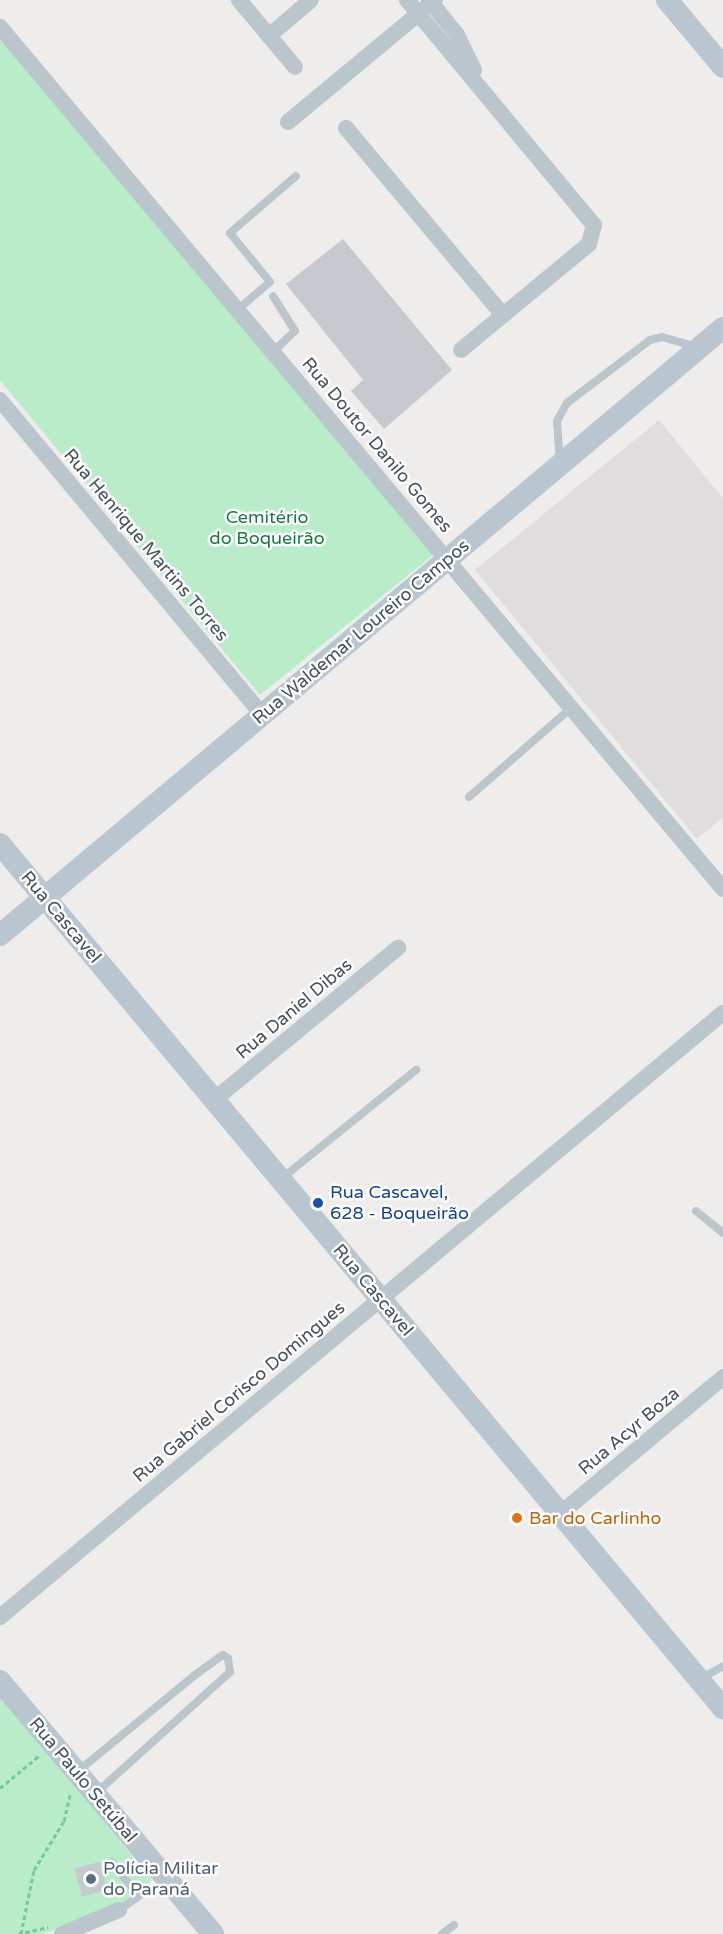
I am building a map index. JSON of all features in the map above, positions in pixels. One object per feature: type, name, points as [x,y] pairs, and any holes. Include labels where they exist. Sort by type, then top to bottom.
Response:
[{"type":"main road","points":[[667,0],[723,67]]},
{"type":"main road","name":"Rua Waldemar Loureiro Campos","points":[[0,935],[723,328]]},
{"type":"main road","name":"Rua Cascavel","points":[[0,844],[699,1680],[722,1704]]},
{"type":"main road","name":"Rua Paulo Setúbal","points":[[0,1681],[53,1744],[73,1781],[95,1794],[213,1934]]},
{"type":"street","points":[[239,0],[295,67]]},
{"type":"street","points":[[269,36],[311,0]]},
{"type":"street","points":[[407,0],[478,82],[594,225],[589,244],[461,350]]},
{"type":"street","points":[[288,122],[432,1],[461,41],[478,82]]},
{"type":"street","name":"Rua Doutor Danilo Gomes","points":[[0,27],[723,889]]},
{"type":"street","points":[[346,128],[503,315]]},
{"type":"street","name":"Rua Henrique Martins Torres","points":[[0,400],[262,715]]},
{"type":"street","name":"Rua Daniel Dibas","points":[[214,1100],[398,948]]},
{"type":"street","name":"Rua Gabriel Corisco Domingues","points":[[0,1617],[723,1013]]},
{"type":"street","name":"Rua Acyr Boza","points":[[561,1514],[723,1377]]},
{"type":"street","points":[[62,1934],[119,1910]]},
{"type":"lane","points":[[237,310],[270,282],[230,233],[296,176]]},
{"type":"lane","points":[[273,296],[295,324],[293,335],[273,352]]},
{"type":"lane","points":[[560,465],[557,421],[567,403],[650,340],[662,337],[700,348]]},
{"type":"lane","points":[[469,797],[571,708]]},
{"type":"lane","points":[[281,1180],[416,1070]]},
{"type":"lane","points":[[696,1211],[723,1233]]},
{"type":"lane","points":[[73,1781],[195,1675],[223,1655],[228,1658],[230,1672],[95,1794]]},
{"type":"lane","points":[[699,1680],[723,1666]]},
{"type":"lane","points":[[112,1862],[139,1896],[119,1910]]},
{"type":"lane","points":[[442,1934],[454,1925]]},
{"type":"path","points":[[0,1788],[53,1744]]},
{"type":"path","points":[[21,1934],[34,1870],[64,1821],[73,1781]]},
{"type":"shaded area","points":[[659,420],[723,498],[723,818],[697,839],[475,570]]},
{"type":"green space","name":"Cemitério do Boqueirão","points":[[0,35],[433,555],[260,695],[0,380]]},
{"type":"green space","points":[[0,1696],[152,1880],[116,1909],[43,1934],[0,1934]]},
{"type":"building","points":[[343,239],[452,370],[384,429],[351,391],[363,380],[286,284]]},
{"type":"building","name":"Polícia Militar do Paraná","points":[[100,1862],[107,1890],[82,1896],[75,1868]]},
{"type":"place","name":"Rua Cascavel, 628 - Boqueirão","points":[[318,1203]]},
{"type":"place","name":"Bar do Carlinho","points":[[517,1518]]},
{"type":"place","name":"Polícia Militar do Paraná","points":[[91,1879]]}]
